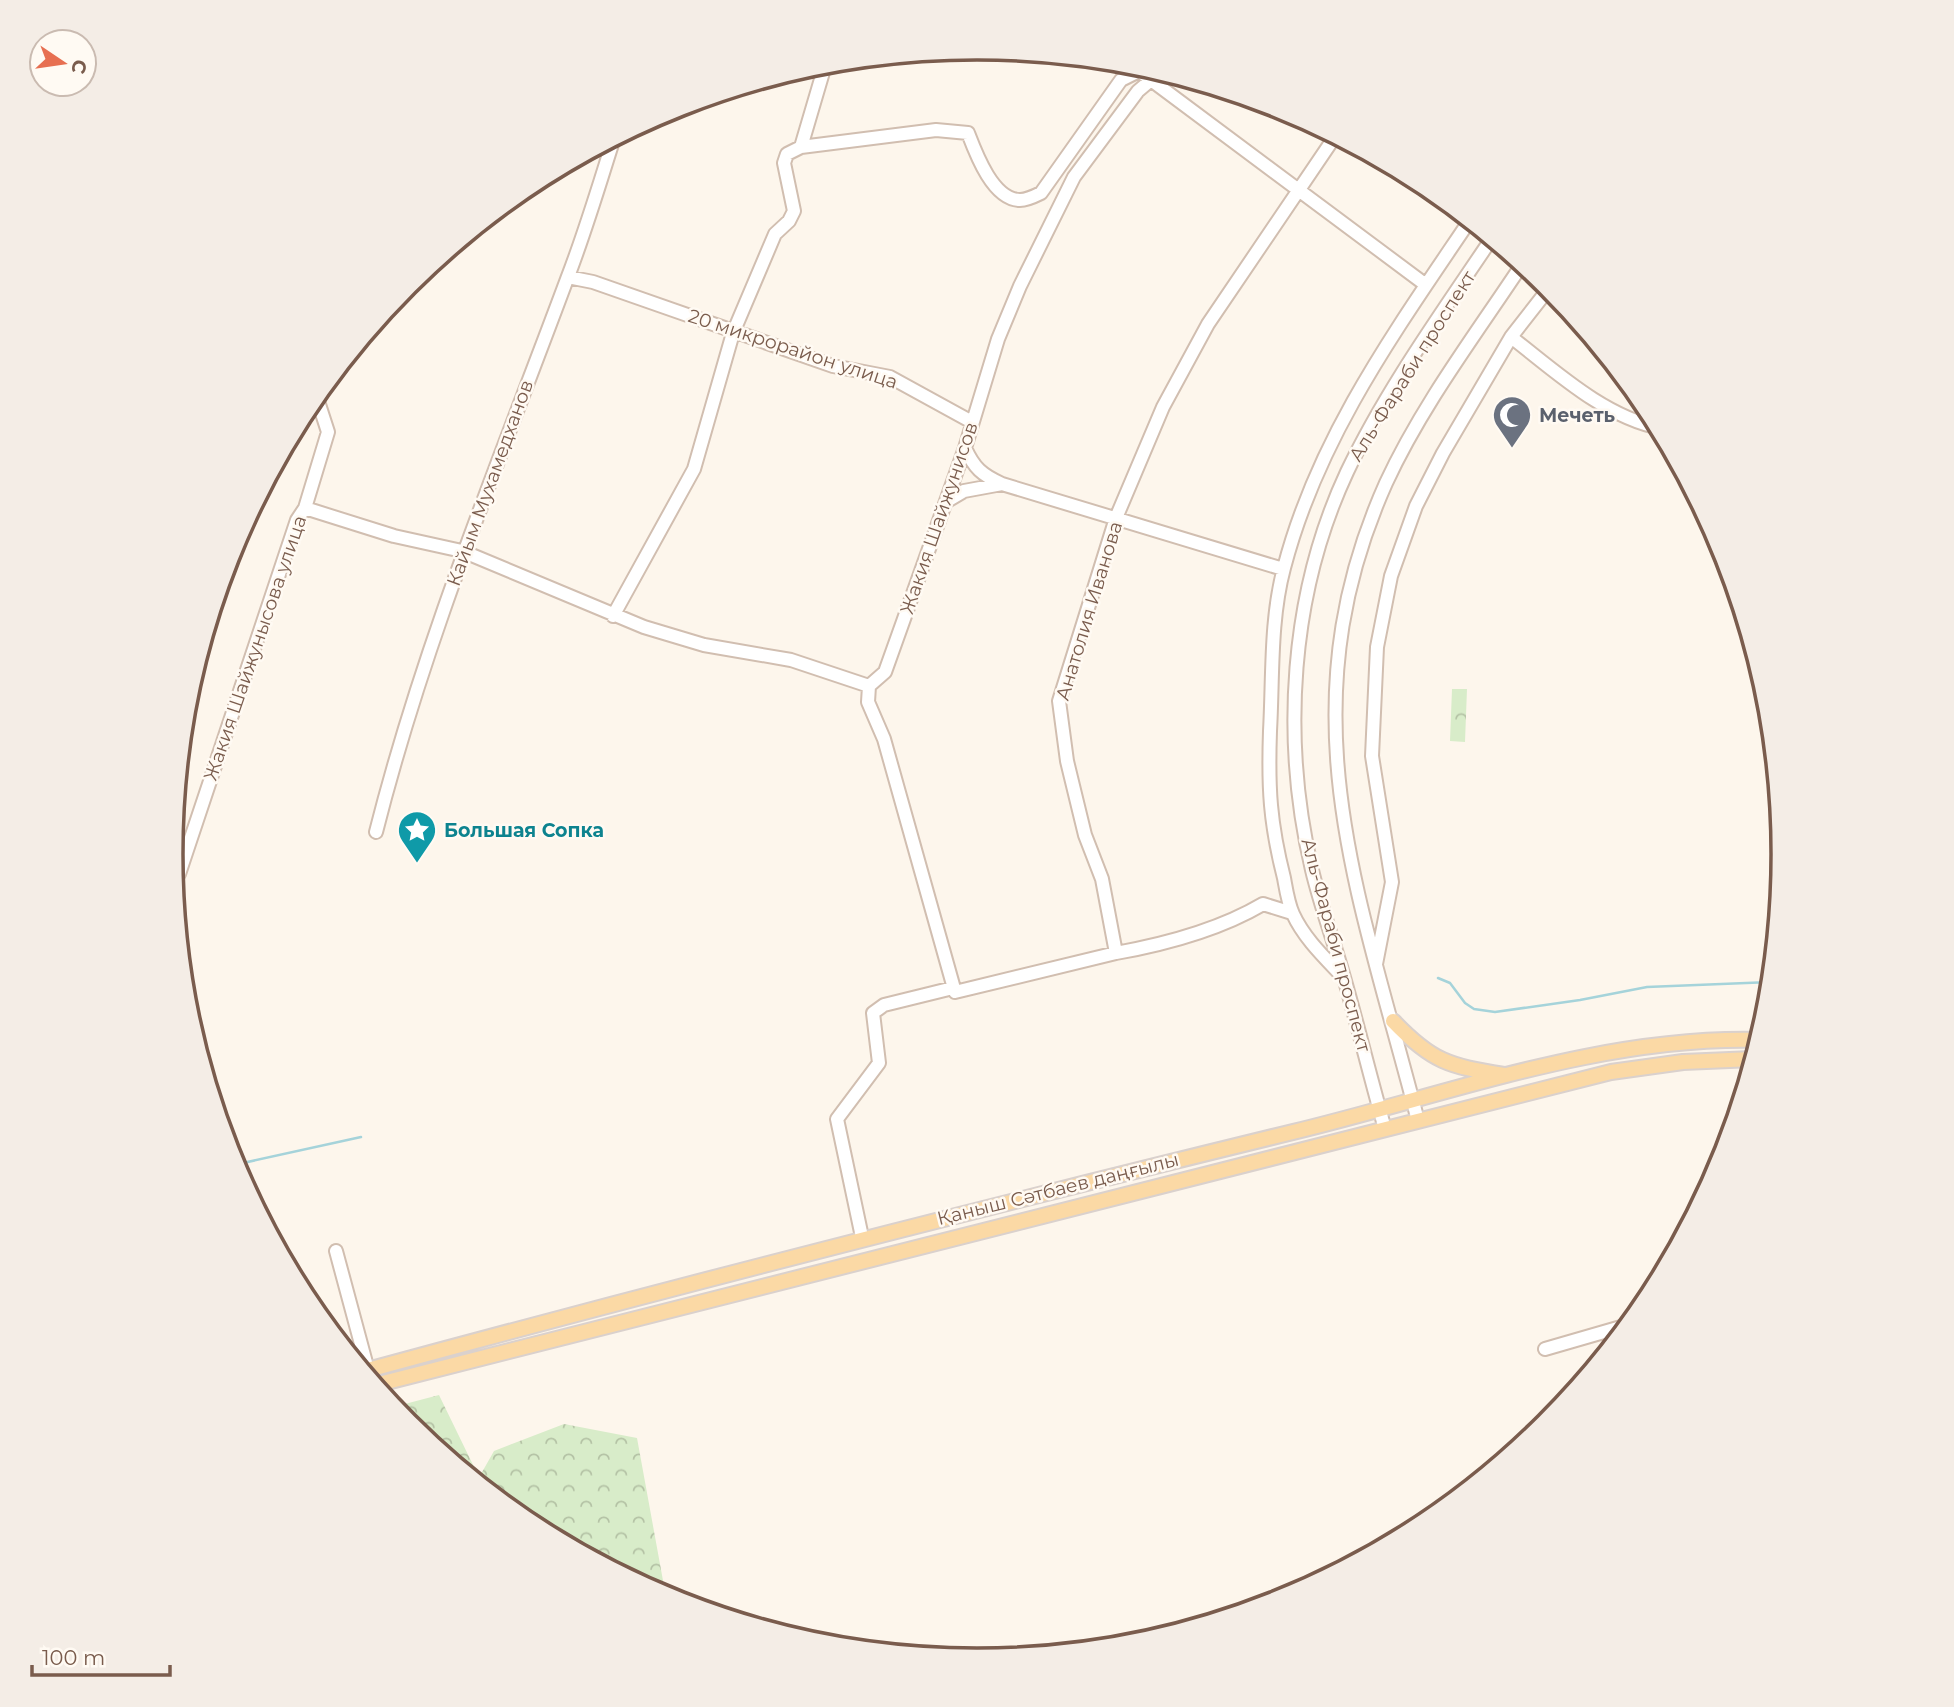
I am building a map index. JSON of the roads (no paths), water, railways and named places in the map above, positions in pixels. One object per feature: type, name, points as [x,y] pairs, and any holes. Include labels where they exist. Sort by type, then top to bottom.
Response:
[{"type":"main road","points":[[1393,1021],[1418,1047],[1438,1060],[1466,1069],[1509,1076]]},
{"type":"main road","name":"Қаныш Сәтбаев даңғылы","points":[[373,1368],[862,1237],[1380,1111],[1597,1054],[1672,1042],[1748,1040]]},
{"type":"main road","name":"Қаныш Сәтбаев даңғылы","points":[[385,1382],[1611,1072],[1683,1062],[1744,1059]]},
{"type":"street","points":[[801,148],[822,75]]},
{"type":"street","points":[[613,616],[694,469],[733,333],[775,234],[789,221],[794,211],[784,163],[787,154],[801,148],[936,130],[968,133],[980,164],[995,185],[1010,197],[1027,200],[1041,193],[1121,80],[1131,75]]},
{"type":"street","name":"Жакия Шайжунисов","points":[[869,686],[885,672],[947,501],[998,340],[1074,177],[1148,79]]},
{"type":"street","points":[[1163,82],[1426,285]]},
{"type":"street","name":"Анатолия Иванова","points":[[1116,953],[1102,879],[1085,835],[1067,761],[1059,701],[1116,518],[1163,407],[1208,324],[1331,143]]},
{"type":"street","name":"Кайым Мухамедханов","points":[[376,832],[412,700],[431,651],[462,551],[569,277],[610,150]]},
{"type":"street","points":[[1345,979],[1313,946],[1292,913],[1271,826],[1268,778],[1276,617],[1283,569],[1306,502],[1336,429],[1375,361],[1465,228]]},
{"type":"street","name":"Аль-Фараби проспект","points":[[1385,1129],[1345,979],[1325,922],[1302,814],[1294,714],[1303,618],[1313,569],[1347,473],[1374,420],[1487,246]]},
{"type":"street","name":"Аль-Фараби проспект","points":[[1418,1121],[1376,965],[1343,826],[1336,771],[1334,714],[1339,646],[1349,592],[1364,539],[1382,494],[1413,431],[1516,272]]},
{"type":"street","name":"20 микрорайон улица","points":[[569,277],[593,282],[833,366],[890,377],[972,422]]},
{"type":"street","points":[[1376,965],[1392,883],[1372,756],[1377,647],[1391,576],[1416,506],[1443,453],[1511,337],[1542,297]]},
{"type":"street","points":[[1511,337],[1607,407],[1644,423]]},
{"type":"street","points":[[304,508],[328,432],[320,408]]},
{"type":"street","points":[[965,448],[973,466],[983,476],[1002,484],[1283,569]]},
{"type":"street","points":[[947,501],[964,491],[1002,484]]},
{"type":"street","name":"Жакия Шайжунысова улица","points":[[183,860],[223,734],[297,520],[304,508],[394,536],[462,551],[541,582],[613,616],[704,645],[791,660],[869,686]]},
{"type":"street","points":[[869,686],[868,702],[884,739],[954,990]]},
{"type":"street","points":[[862,1237],[837,1119],[879,1063],[873,1013],[884,1005],[1175,940],[1245,915],[1263,904],[1292,913]]},
{"type":"street","points":[[336,1251],[362,1356]]},
{"type":"street","points":[[1545,1349],[1612,1330]]},
{"type":"waterway","points":[[1438,978],[1450,983],[1465,1003],[1474,1009],[1495,1012],[1647,987],[1760,982]]},
{"type":"waterway","points":[[246,1162],[361,1137]]},
{"type":"place","name":"Мечеть","points":[[1512,449]]},
{"type":"place","name":"Большая Сопка","points":[[417,864]]}]
